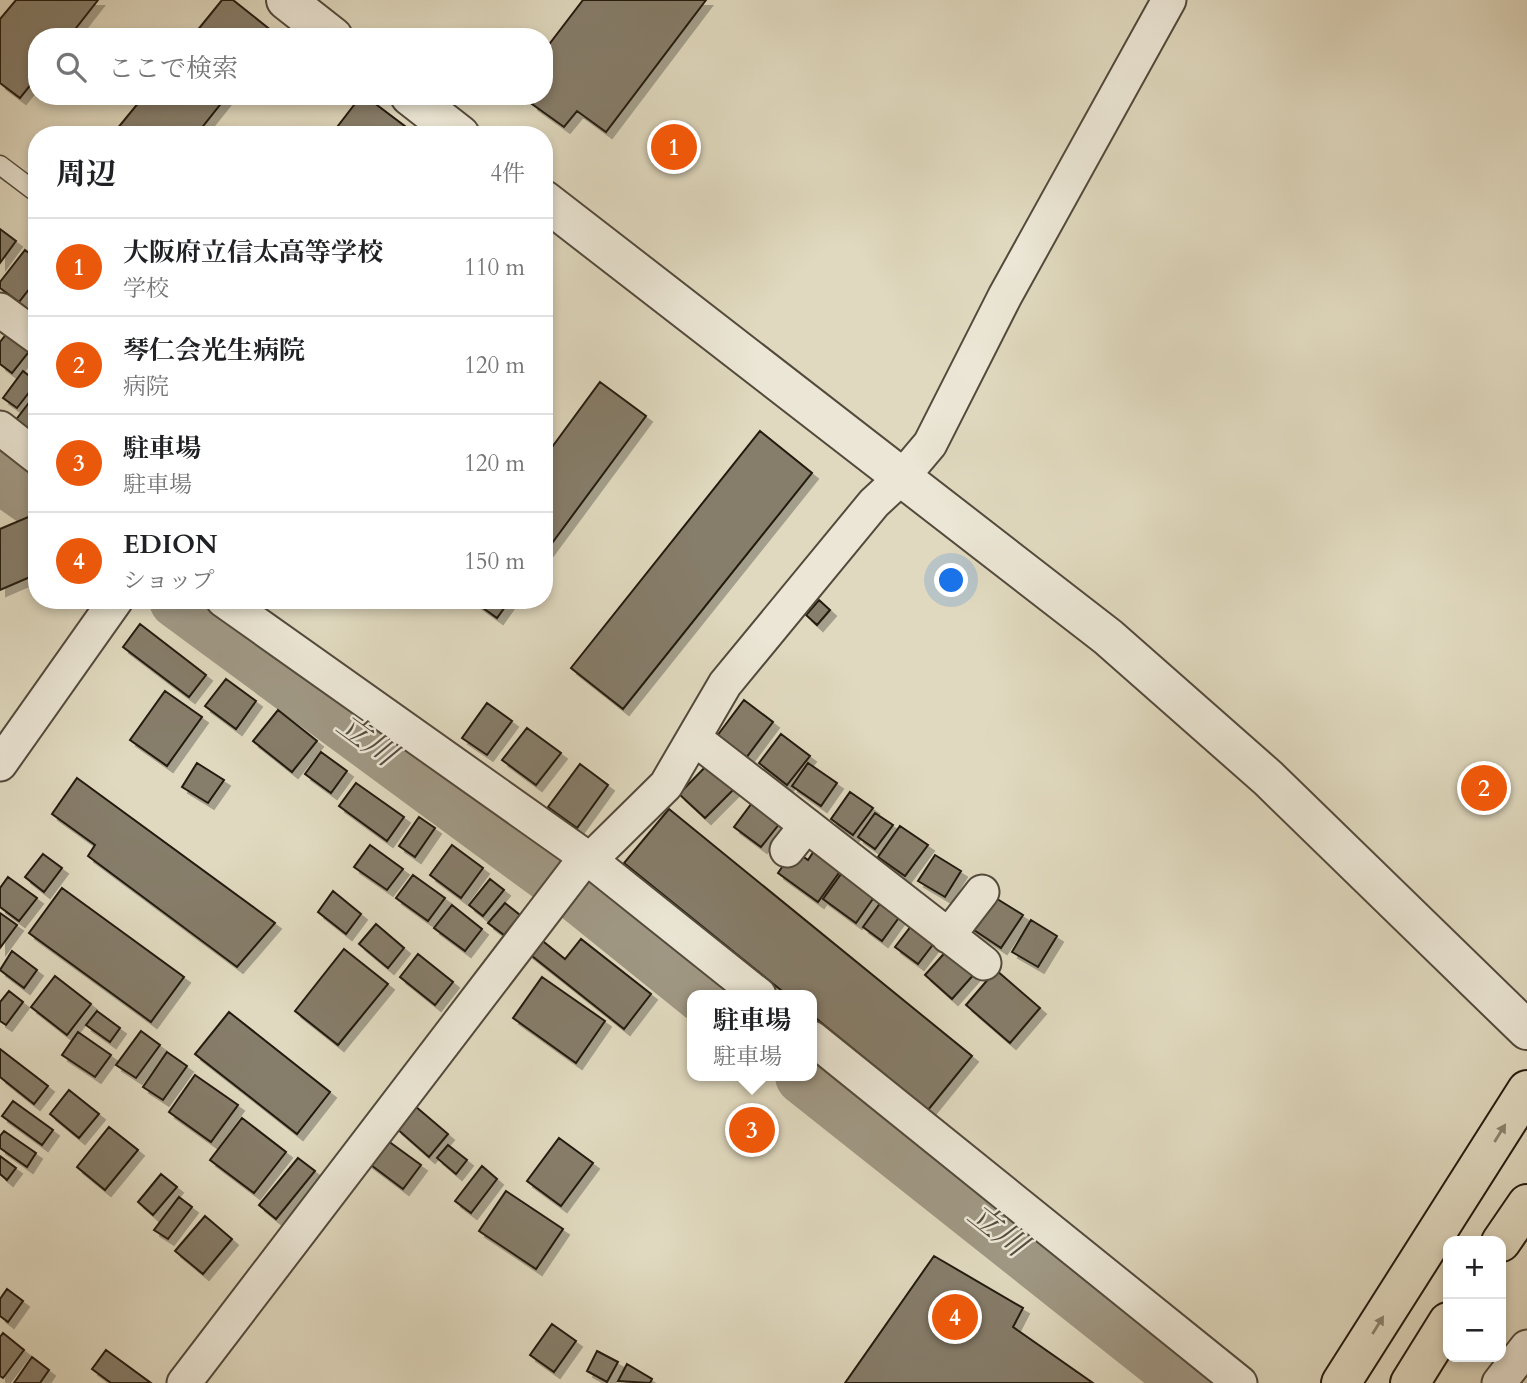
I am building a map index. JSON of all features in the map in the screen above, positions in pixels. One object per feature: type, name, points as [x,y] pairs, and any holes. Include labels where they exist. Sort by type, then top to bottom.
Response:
[{"type":"highway","points":[[1341,1383],[1527,1090]]},
{"type":"highway","points":[[1505,1236],[1527,1205]]},
{"type":"highway","points":[[1410,1383],[1443,1330]]},
{"type":"street","points":[[286,0],[322,28]]},
{"type":"street","points":[[184,1383],[554,898],[585,863],[666,785],[725,684],[874,503],[903,476],[930,444],[1005,296],[1169,0]]},
{"type":"street","points":[[422,105],[448,126]]},
{"type":"street","points":[[553,207],[1108,637],[1258,769],[1527,1030]]},
{"type":"street","points":[[0,310],[28,330]]},
{"type":"street","points":[[0,428],[28,450]]},
{"type":"street","points":[[0,764],[110,609]]},
{"type":"street","points":[[235,609],[585,863],[752,990]]},
{"type":"street","points":[[694,738],[796,838],[948,936],[984,963]]},
{"type":"street","points":[[948,936],[982,892]]},
{"type":"street","points":[[817,1043],[1240,1383]]},
{"type":"street","points":[[1499,1383],[1527,1347]]},
{"type":"lane","points":[[0,165],[28,186]]},
{"type":"building","points":[[16,0],[98,0],[76,28],[28,28],[28,88],[20,98],[0,83],[0,19]]},
{"type":"building","points":[[222,0],[233,0],[268,28],[199,28]]},
{"type":"building","points":[[583,0],[706,0],[606,132],[577,111],[564,127],[533,105],[553,105],[553,39]]},
{"type":"building","points":[[137,105],[220,105],[203,126],[119,126]]},
{"type":"building","points":[[354,105],[377,105],[405,126],[338,126]]},
{"type":"building","points":[[0,229],[16,241],[0,263]]},
{"type":"building","points":[[25,250],[28,252],[28,290],[19,302],[0,288],[0,282]]},
{"type":"building","points":[[8,332],[28,347],[28,353],[12,373],[0,364],[0,342]]},
{"type":"building","points":[[23,371],[28,375],[28,394],[17,408],[3,398]]},
{"type":"building","points":[[600,382],[646,416],[553,542],[553,446]]},
{"type":"building","points":[[28,404],[28,430],[15,421]]},
{"type":"building","points":[[760,431],[812,473],[623,709],[571,668]]},
{"type":"building","points":[[28,517],[28,578],[0,590],[0,529]]},
{"type":"building","points":[[819,600],[830,610],[817,625],[806,615]]},
{"type":"building","points":[[484,609],[504,609],[497,618]]},
{"type":"building","points":[[140,624],[206,675],[189,697],[123,647]]},
{"type":"building","points":[[226,679],[256,701],[236,729],[205,706]]},
{"type":"building","points":[[165,691],[202,717],[167,766],[130,740]]},
{"type":"building","points":[[744,700],[773,722],[746,758],[717,736]]},
{"type":"building","points":[[487,703],[512,721],[487,755],[462,738]]},
{"type":"building","points":[[278,710],[317,741],[292,772],[253,741]]},
{"type":"building","points":[[527,728],[561,753],[536,785],[502,760]]},
{"type":"building","points":[[781,734],[810,756],[787,785],[759,763]]},
{"type":"building","points":[[321,752],[347,771],[331,793],[305,774]]},
{"type":"building","points":[[710,762],[736,787],[705,818],[679,794]]},
{"type":"building","points":[[197,763],[224,780],[208,803],[182,787]]},
{"type":"building","points":[[808,763],[837,783],[821,806],[792,786]]},
{"type":"building","points":[[580,764],[608,785],[577,828],[548,807]]},
{"type":"building","points":[[77,778],[275,923],[237,967],[88,856],[95,845],[52,814]]},
{"type":"building","points":[[356,783],[404,817],[387,841],[339,806]]},
{"type":"building","points":[[850,792],[873,808],[853,835],[831,819]]},
{"type":"building","points":[[752,803],[780,823],[761,847],[734,827]]},
{"type":"building","points":[[669,809],[972,1056],[928,1110],[817,1019],[817,990],[781,990],[624,863]]},
{"type":"building","points":[[875,813],[893,825],[875,849],[858,837]]},
{"type":"building","points":[[419,817],[435,828],[415,857],[399,846]]},
{"type":"building","points":[[900,826],[928,845],[905,876],[878,857]]},
{"type":"building","points":[[370,845],[403,869],[387,890],[354,867]]},
{"type":"building","points":[[452,845],[483,868],[461,898],[430,875]]},
{"type":"building","points":[[814,851],[841,870],[818,902],[778,873],[789,857],[801,855],[808,860]]},
{"type":"building","points":[[43,854],[62,868],[44,892],[25,877]]},
{"type":"building","points":[[935,855],[961,871],[945,897],[918,881]]},
{"type":"building","points":[[844,870],[877,893],[856,923],[823,899]]},
{"type":"building","points":[[413,875],[445,898],[428,921],[396,898]]},
{"type":"building","points":[[8,877],[37,898],[19,921],[0,907],[0,888]]},
{"type":"building","points":[[490,879],[504,890],[483,916],[469,905]]},
{"type":"building","points":[[62,888],[184,977],[151,1022],[29,933]]},
{"type":"building","points":[[333,891],[361,914],[346,934],[318,912]]},
{"type":"building","points":[[986,892],[1023,915],[1001,948],[965,924]]},
{"type":"building","points":[[884,898],[903,912],[882,941],[863,927]]},
{"type":"building","points":[[505,903],[520,915],[504,935],[488,923]]},
{"type":"building","points":[[452,905],[482,929],[465,951],[434,928]]},
{"type":"building","points":[[0,913],[17,925],[0,948]]},
{"type":"building","points":[[1031,920],[1057,936],[1038,967],[1012,952]]},
{"type":"building","points":[[915,921],[938,938],[918,964],[895,947]]},
{"type":"building","points":[[376,924],[404,948],[388,968],[359,944]]},
{"type":"building","points":[[539,938],[565,959],[581,939],[651,994],[624,1029],[527,952]]},
{"type":"building","points":[[949,948],[976,972],[952,999],[925,975]]},
{"type":"building","points":[[344,949],[388,984],[338,1045],[295,1011]]},
{"type":"building","points":[[12,951],[37,970],[24,988],[0,970]]},
{"type":"building","points":[[418,954],[453,982],[435,1005],[400,977]]},
{"type":"building","points":[[996,970],[1040,1008],[1010,1043],[966,1005]]},
{"type":"building","points":[[55,976],[91,1004],[67,1035],[31,1007]]},
{"type":"building","points":[[542,977],[605,1021],[576,1063],[513,1018]]},
{"type":"building","points":[[9,991],[23,1002],[6,1025],[0,1021],[0,1002]]},
{"type":"building","points":[[97,1011],[120,1028],[110,1042],[86,1025]]},
{"type":"building","points":[[229,1012],[330,1092],[297,1134],[195,1054]]},
{"type":"building","points":[[141,1031],[160,1045],[136,1078],[116,1065]]},
{"type":"building","points":[[78,1032],[111,1055],[95,1077],[62,1055]]},
{"type":"building","points":[[0,1049],[48,1086],[34,1104],[0,1077]]},
{"type":"building","points":[[167,1052],[187,1066],[163,1100],[143,1087]]},
{"type":"building","points":[[195,1075],[238,1105],[211,1142],[169,1112]]},
{"type":"building","points":[[69,1090],[99,1114],[79,1138],[50,1114]]},
{"type":"building","points":[[13,1101],[53,1130],[42,1145],[2,1116]]},
{"type":"building","points":[[415,1106],[448,1134],[429,1157],[396,1128]]},
{"type":"building","points":[[242,1118],[286,1152],[254,1193],[210,1160]]},
{"type":"building","points":[[109,1127],[138,1150],[105,1190],[77,1167]]},
{"type":"building","points":[[4,1131],[36,1153],[27,1167],[0,1148],[0,1136]]},
{"type":"building","points":[[384,1138],[421,1165],[403,1189],[367,1162]]},
{"type":"building","points":[[559,1138],[593,1163],[561,1206],[527,1181]]},
{"type":"building","points":[[448,1145],[467,1160],[456,1174],[437,1158]]},
{"type":"building","points":[[0,1156],[16,1168],[7,1180],[0,1174]]},
{"type":"building","points":[[298,1158],[315,1171],[276,1219],[259,1205]]},
{"type":"building","points":[[482,1166],[497,1179],[471,1213],[455,1201]]},
{"type":"building","points":[[161,1174],[177,1187],[153,1215],[138,1202]]},
{"type":"building","points":[[506,1191],[563,1229],[536,1269],[479,1231]]},
{"type":"building","points":[[179,1197],[192,1207],[168,1239],[154,1230]]},
{"type":"building","points":[[205,1216],[232,1239],[203,1274],[175,1251]]},
{"type":"building","points":[[934,1256],[1023,1308],[1013,1327],[1093,1383],[845,1383]]},
{"type":"building","points":[[7,1289],[23,1301],[8,1322],[0,1316],[0,1299]]},
{"type":"building","points":[[552,1324],[576,1341],[554,1372],[530,1355]]},
{"type":"building","points":[[3,1333],[24,1350],[3,1378],[0,1376],[0,1337]]},
{"type":"building","points":[[106,1350],[151,1383],[111,1383],[92,1369]]},
{"type":"building","points":[[597,1351],[618,1362],[607,1382],[587,1371]]},
{"type":"building","points":[[32,1357],[49,1370],[40,1383],[14,1383]]},
{"type":"building","points":[[627,1364],[652,1379],[650,1383],[618,1381]]},
{"type":"waterway","name":"立川","points":[[0,474],[28,494]]},
{"type":"waterway","name":"立川","points":[[190,609],[556,878]]},
{"type":"waterway","name":"立川","points":[[575,891],[698,990]]},
{"type":"waterway","name":"立川","points":[[810,1081],[1191,1383]]},
{"type":"place","name":"大阪府立信太高等学校","points":[[674,147]]},
{"type":"place","name":"琴仁会光生病院","points":[[1484,788]]},
{"type":"place","name":"駐車場","points":[[752,1130]]},
{"type":"place","name":"EDION","points":[[955,1317]]}]
